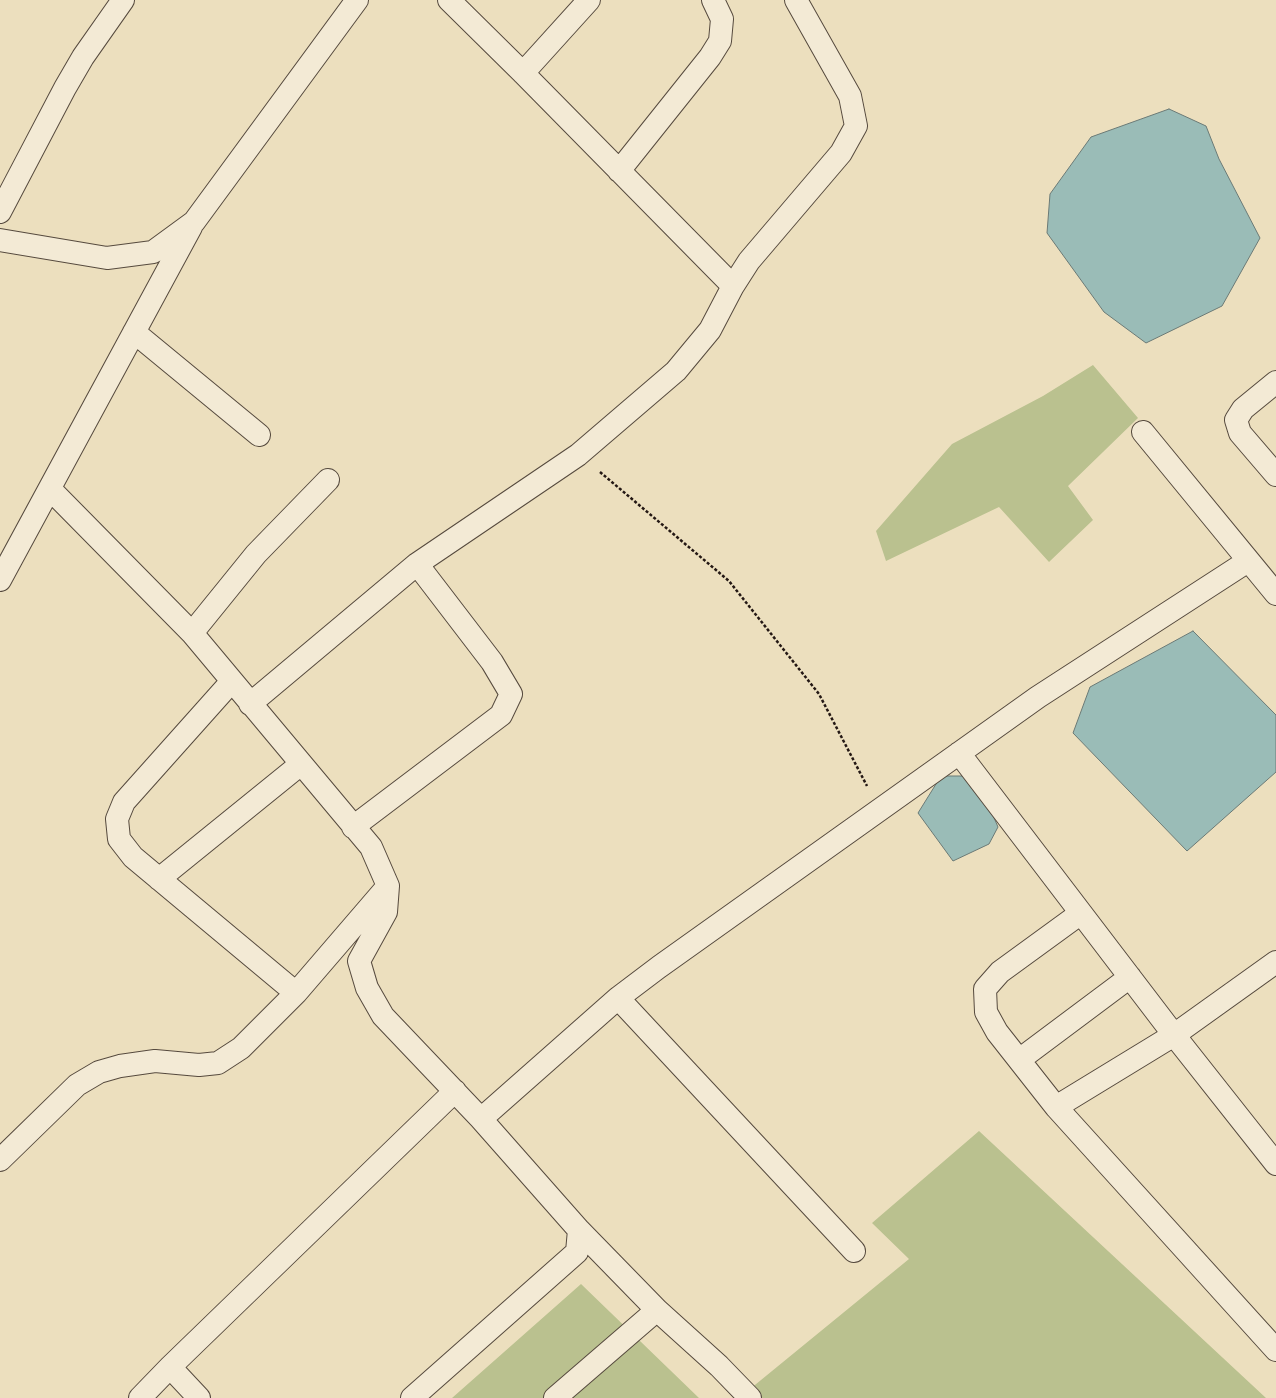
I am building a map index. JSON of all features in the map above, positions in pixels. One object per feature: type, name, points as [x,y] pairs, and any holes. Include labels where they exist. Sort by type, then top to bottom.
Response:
[{"type":"street","points":[[0,212],[65,88],[83,57],[123,0]]},
{"type":"street","points":[[0,580],[194,222],[357,0]]},
{"type":"street","points":[[449,0],[619,170],[732,286]]},
{"type":"street","points":[[523,73],[589,0]]},
{"type":"street","points":[[619,170],[710,57],[720,41],[722,19],[713,0]]},
{"type":"street","points":[[250,704],[417,564],[578,455],[676,371],[710,330],[732,286],[749,261],[841,152],[856,126],[850,96],[796,0]]},
{"type":"street","points":[[0,240],[107,258],[153,252],[194,222]]},
{"type":"street","points":[[134,332],[259,435]]},
{"type":"street","points":[[1276,382],[1243,409],[1236,420],[1240,433],[1276,476]]},
{"type":"street","points":[[1143,432],[1276,594]]},
{"type":"street","points":[[192,633],[256,554],[328,480]]},
{"type":"street","points":[[50,490],[192,633],[371,847],[388,886],[386,912],[359,961],[367,988],[383,1016],[481,1119],[579,1230],[657,1310],[719,1366],[750,1398]]},
{"type":"street","points":[[481,1119],[618,998],[1038,697],[1248,561]]},
{"type":"street","points":[[353,827],[501,715],[511,694],[492,662],[417,564]]},
{"type":"street","points":[[232,681],[124,802],[117,819],[119,839],[133,857],[296,993]]},
{"type":"street","points":[[959,753],[1174,1035],[1276,1164]]},
{"type":"street","points":[[159,879],[301,764]]},
{"type":"street","points":[[0,1160],[76,1085],[99,1072],[120,1066],[155,1061],[199,1066],[218,1063],[241,1048],[296,993],[388,886]]},
{"type":"street","points":[[1081,913],[1000,972],[985,989],[986,1012],[997,1032],[1056,1108],[1276,1350]]},
{"type":"street","points":[[1056,1108],[1174,1035],[1276,962]]},
{"type":"street","points":[[1019,1060],[1130,977]]},
{"type":"street","points":[[618,998],[854,1251]]},
{"type":"street","points":[[140,1398],[170,1367],[455,1091]]},
{"type":"street","points":[[412,1398],[577,1252],[579,1230]]},
{"type":"street","points":[[555,1398],[657,1310]]},
{"type":"street","points":[[170,1367],[199,1398]]},
{"type":"path","points":[[578,455],[730,580],[819,694],[880,809]]},
{"type":"green space","points":[[1093,365],[1138,418],[1068,486],[1093,520],[1049,562],[999,507],[886,561],[876,531],[952,444],[1043,396]]},
{"type":"green space","points":[[979,1131],[1266,1398],[739,1398],[909,1259],[872,1223]]},
{"type":"green space","points":[[581,1284],[699,1398],[452,1398]]},
{"type":"water","points":[[1169,109],[1206,126],[1219,159],[1260,238],[1222,306],[1146,343],[1104,312],[1047,233],[1050,194],[1091,137]]},
{"type":"water","points":[[1193,631],[1276,715],[1276,772],[1187,851],[1073,733],[1090,687]]},
{"type":"water","points":[[941,776],[976,776],[998,827],[989,844],[953,861],[918,813]]}]
